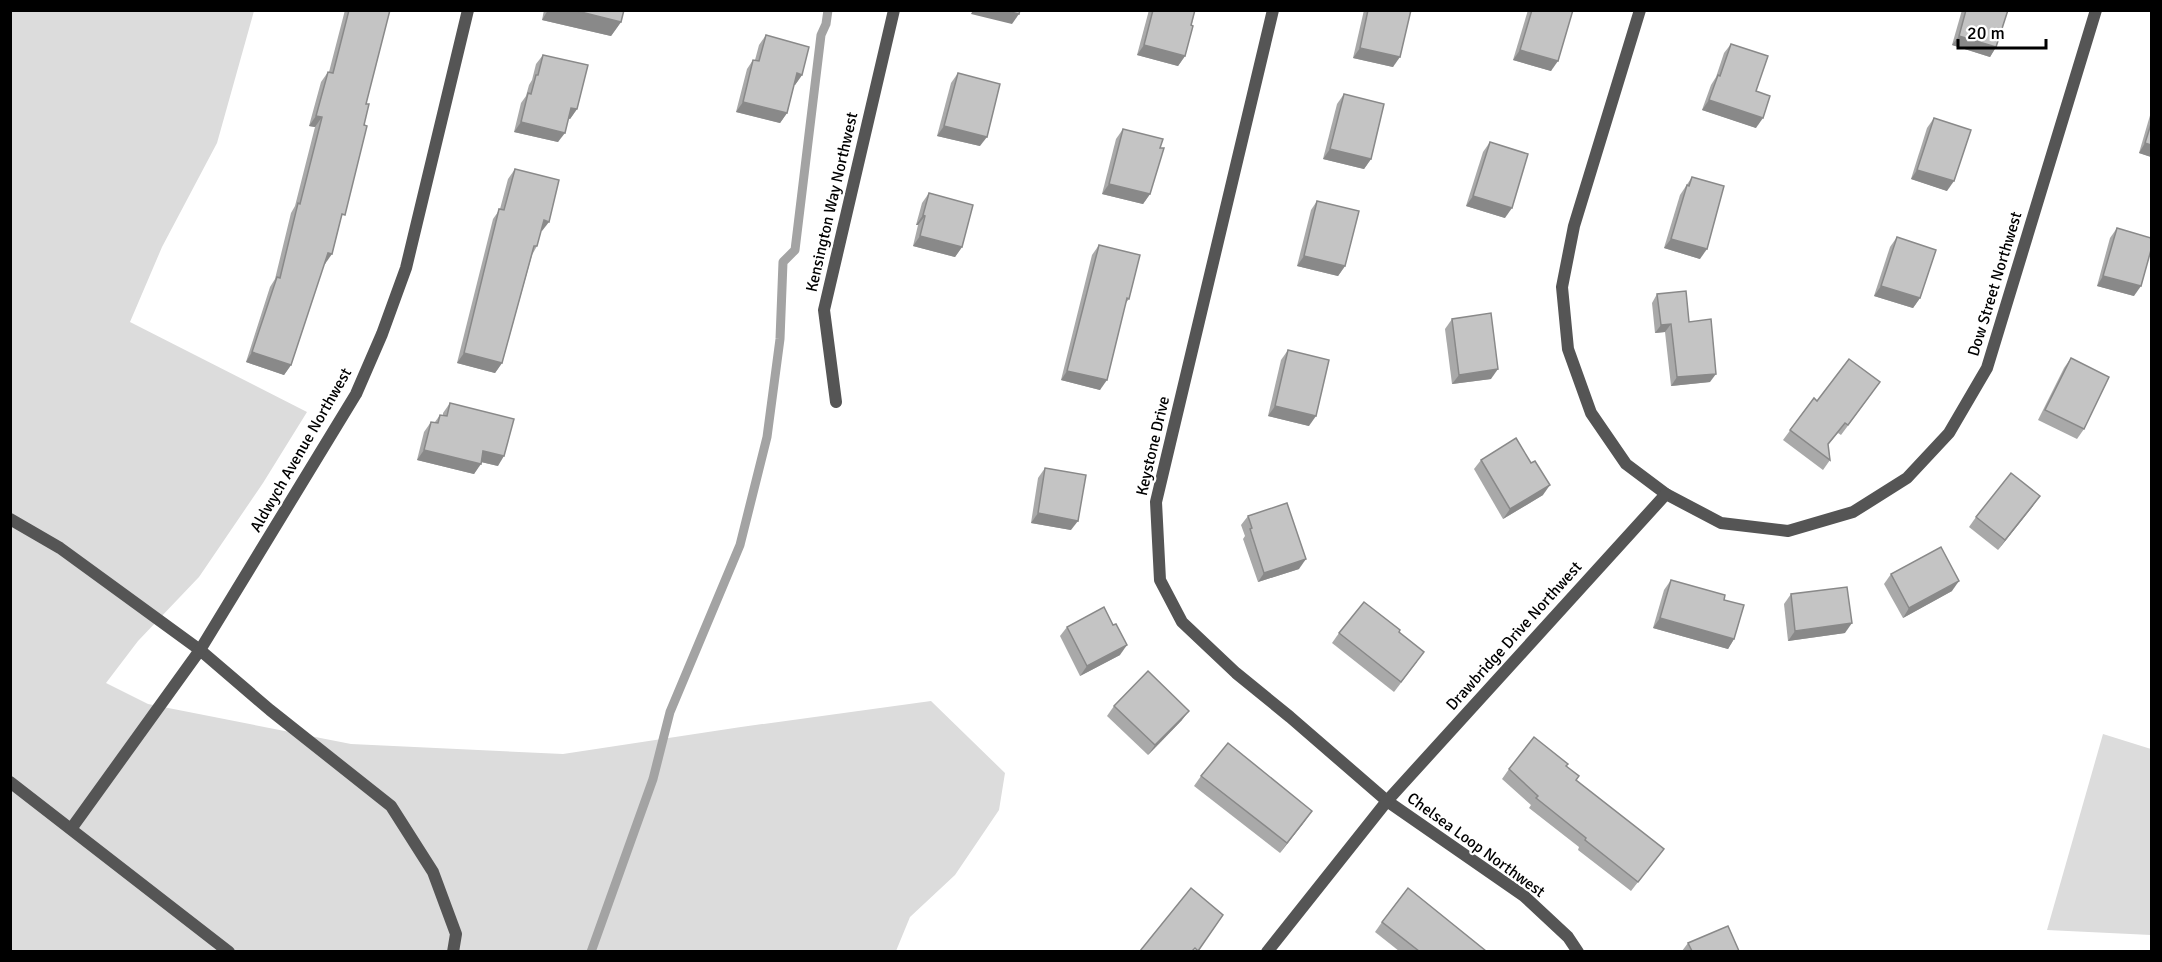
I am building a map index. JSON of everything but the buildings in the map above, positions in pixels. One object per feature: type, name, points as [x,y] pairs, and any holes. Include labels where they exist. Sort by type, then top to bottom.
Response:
[{"type":"street","name":"Aldwych Avenue Northwest","points":[[70,829],[200,650],[356,394],[382,334],[406,268],[468,10]]},
{"type":"street","name":"Kensington Way Northwest","points":[[836,402],[824,310],[894,10]]},
{"type":"street","name":"Keystone Drive","points":[[1273,10],[1156,502],[1160,580],[1182,622],[1236,673],[1387,801]]},
{"type":"street","name":"Dow Street Northwest","points":[[1640,10],[1574,226],[1562,287],[1568,349],[1591,413],[1626,464],[1666,494],[1721,523],[1788,531],[1853,512],[1907,478],[1949,433],[1987,368],[2096,10]]},
{"type":"street","name":"Drawbridge Drive Northwest","points":[[1387,801],[1666,494]]},
{"type":"street","points":[[10,519],[60,548],[200,650],[270,710],[391,806],[433,872],[456,934],[453,951]]},
{"type":"street","points":[[10,782],[229,951]]},
{"type":"street","name":"Chelsea Loop Northwest","points":[[1267,951],[1387,801],[1524,896],[1568,937],[1578,951]]},
{"type":"shaded area","points":[[10,11],[254,11],[217,143],[162,247],[130,322],[307,412],[263,483],[199,577],[138,641],[106,683],[148,704],[351,744],[563,754],[931,701],[1005,773],[999,810],[955,875],[910,917],[896,951],[11,951]]},
{"type":"shaded area","points":[[2103,734],[2151,749],[2151,935],[2047,930]]},
{"type":"waterway","points":[[591,952],[653,779],[670,712],[740,545],[767,437],[780,339],[783,262],[795,250],[821,35],[826,24],[828,10]]}]
